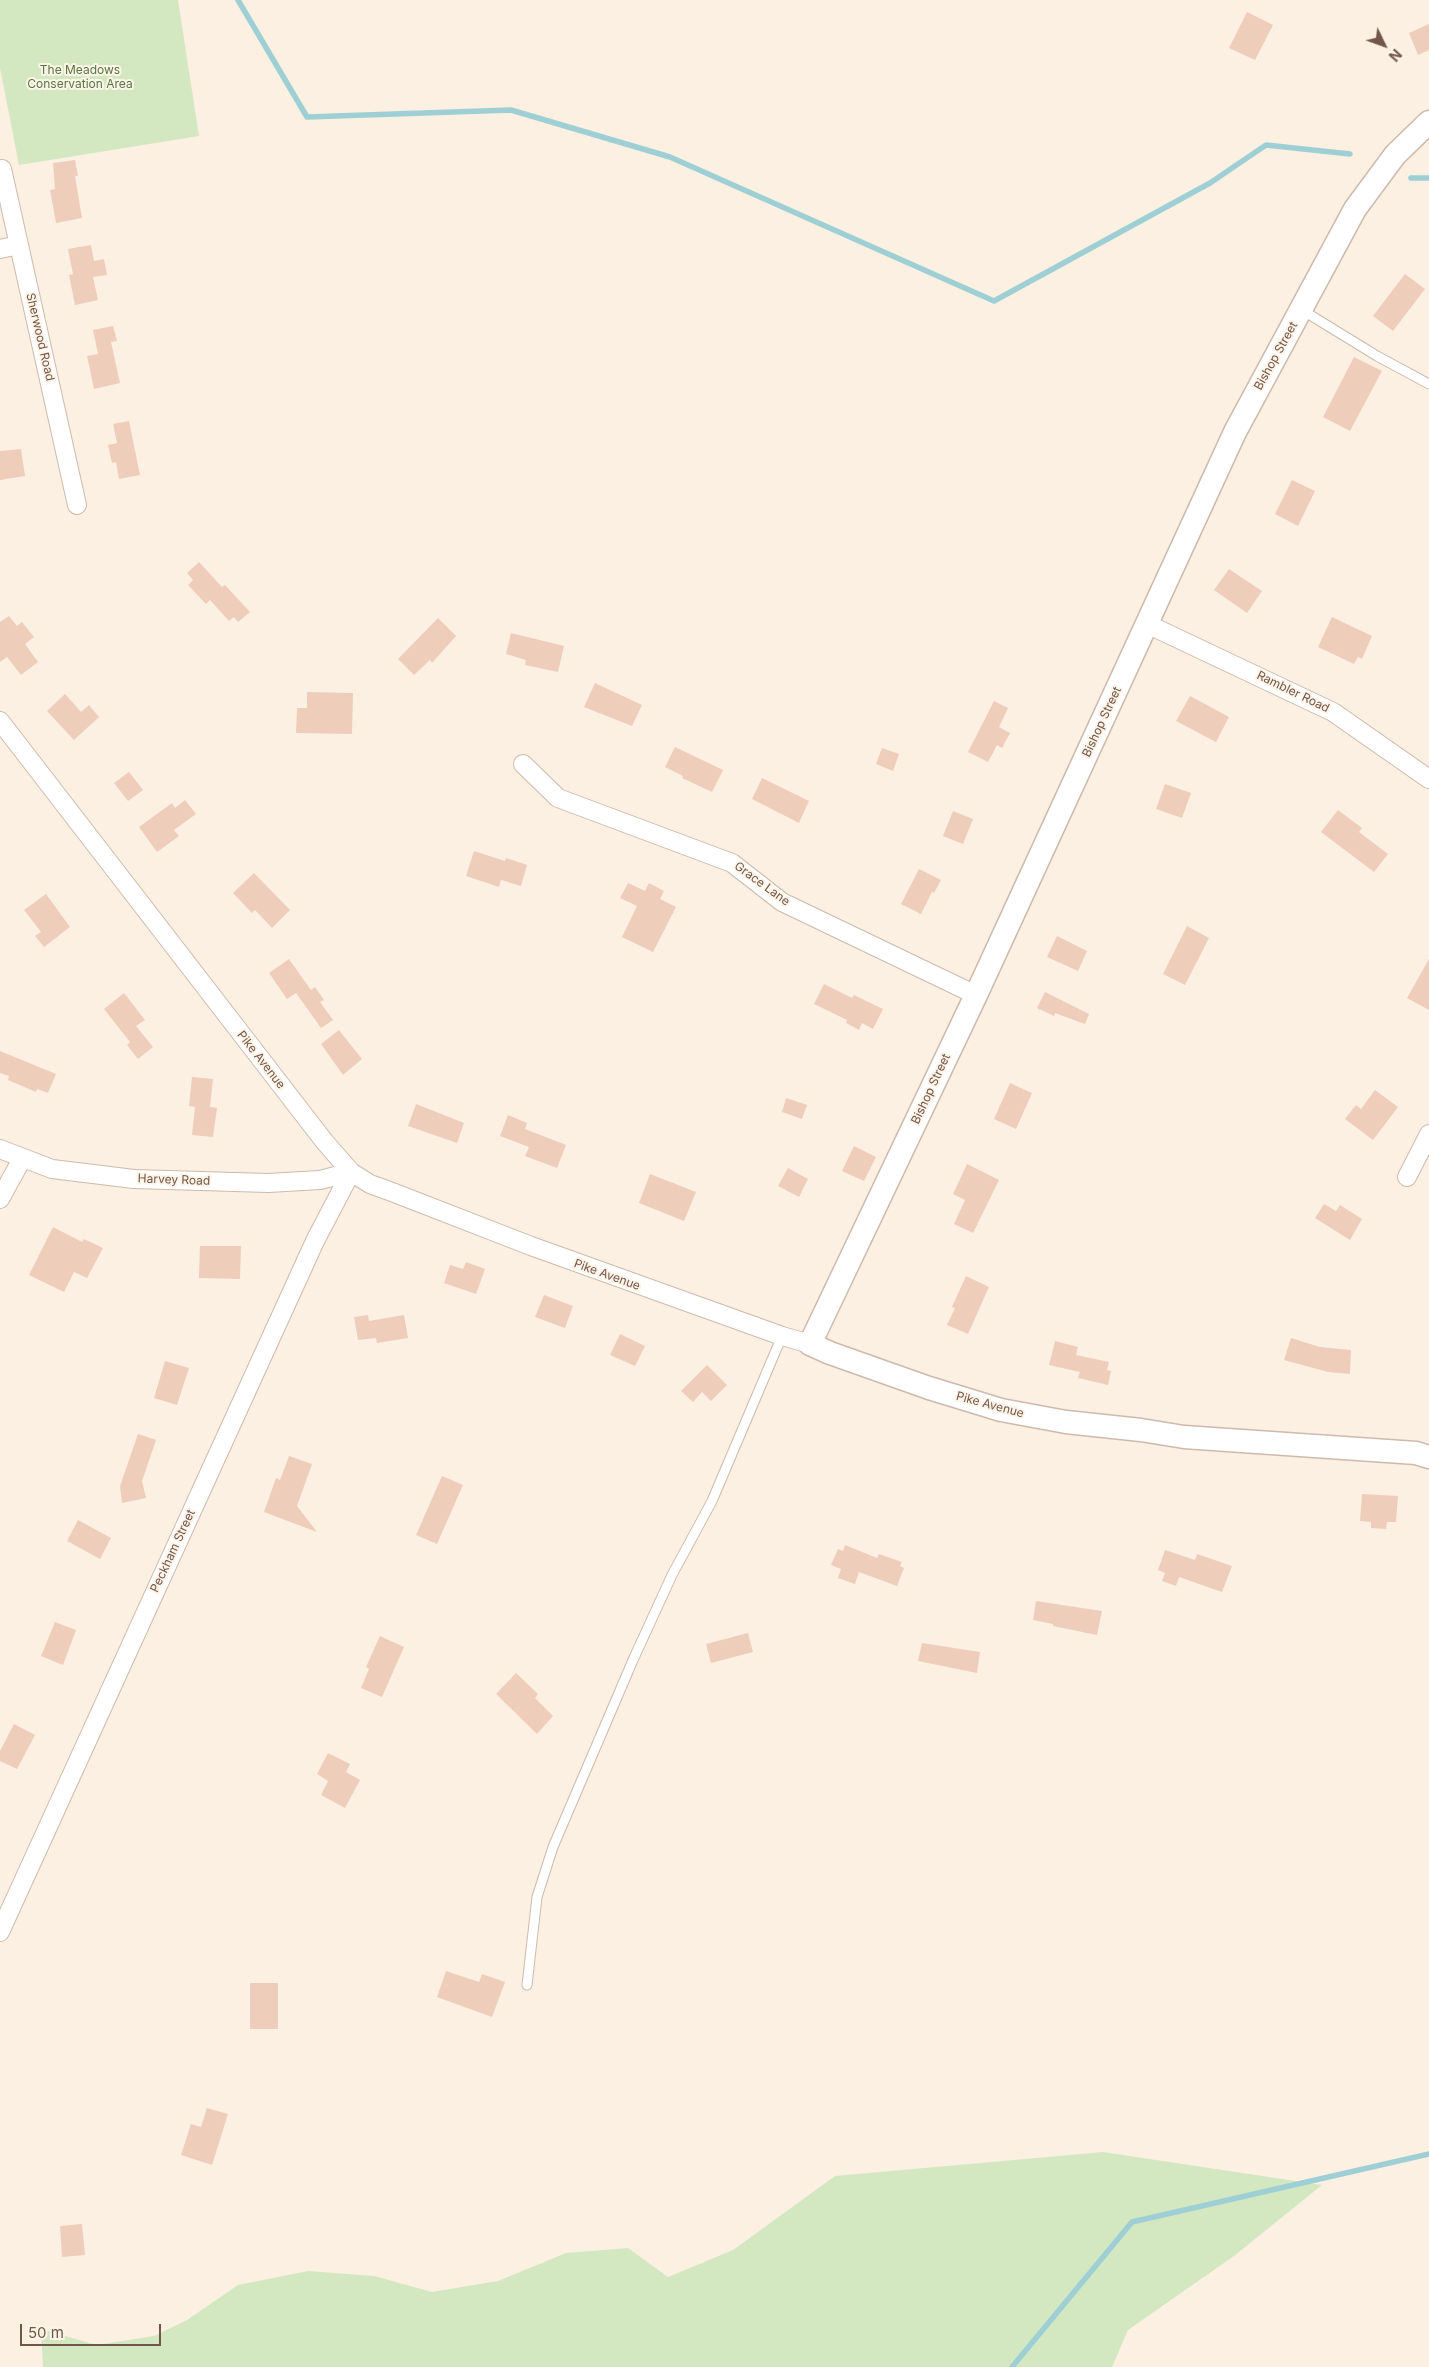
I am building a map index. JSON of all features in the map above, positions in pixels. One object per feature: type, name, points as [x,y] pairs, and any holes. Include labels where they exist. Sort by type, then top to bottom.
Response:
[{"type":"street","name":"Bishop Street","points":[[810,1344],[976,995],[1235,432],[1355,209],[1395,155],[1429,122]]},
{"type":"street","name":"Sherwood Road","points":[[2,168],[77,504]]},
{"type":"street","points":[[0,249],[19,245]]},
{"type":"street","name":"Rambler Road","points":[[1147,624],[1333,712],[1429,779]]},
{"type":"street","name":"Pike Avenue","points":[[0,721],[324,1141],[351,1172],[392,1192],[531,1246],[947,1394],[1001,1410],[1066,1422],[1141,1430],[1184,1437],[1416,1453],[1429,1457]]},
{"type":"street","name":"Grace Lane","points":[[523,764],[558,798],[732,863],[782,902],[976,995]]},
{"type":"street","points":[[1407,1177],[1429,1134]]},
{"type":"street","name":"Harvey Road","points":[[0,1149],[52,1169],[134,1178],[277,1182],[320,1180],[351,1172]]},
{"type":"street","points":[[0,1199],[22,1159]]},
{"type":"street","name":"Peckham Street","points":[[0,1932],[311,1249],[351,1172]]},
{"type":"lane","points":[[1302,310],[1377,356],[1429,384]]},
{"type":"lane","points":[[527,1985],[536,1897],[553,1847],[633,1660],[672,1575],[712,1501],[782,1336]]},
{"type":"green space","name":"The Meadows Conservation Area","points":[[0,0],[178,0],[199,136],[19,165],[0,68]]},
{"type":"green space","points":[[1103,2152],[1322,2185],[1234,2256],[1128,2330],[1112,2367],[43,2367],[41,2329],[97,2345],[154,2336],[187,2320],[238,2285],[308,2271],[374,2276],[432,2292],[498,2281],[566,2253],[628,2248],[668,2277],[733,2250],[835,2176]]},
{"type":"building","points":[[1247,12],[1273,25],[1255,60],[1229,48]]},
{"type":"building","points":[[1429,24],[1429,50],[1418,55],[1409,33]]},
{"type":"building","points":[[75,160],[78,176],[75,176],[82,218],[56,223],[50,190],[55,189],[53,163]]},
{"type":"building","points":[[91,245],[94,261],[104,259],[107,275],[93,277],[98,300],[75,305],[69,275],[73,274],[68,249]]},
{"type":"building","points":[[1405,274],[1425,289],[1393,331],[1373,316]]},
{"type":"building","points":[[113,326],[117,341],[111,342],[120,383],[94,389],[87,356],[98,354],[93,330]]},
{"type":"building","points":[[1354,357],[1382,371],[1350,431],[1323,417]]},
{"type":"building","points":[[129,421],[140,475],[119,479],[116,462],[112,463],[108,445],[117,443],[113,424]]},
{"type":"building","points":[[21,449],[25,476],[0,480],[0,451]]},
{"type":"building","points":[[1292,480],[1315,491],[1298,526],[1275,514]]},
{"type":"building","points":[[199,562],[222,587],[225,585],[250,612],[238,622],[234,617],[229,621],[210,600],[206,604],[188,585],[193,580],[187,573]]},
{"type":"building","points":[[1229,569],[1262,591],[1247,613],[1214,590]]},
{"type":"building","points":[[9,616],[17,626],[22,622],[34,637],[25,644],[38,662],[21,675],[7,657],[0,662],[0,622]]},
{"type":"building","points":[[1332,617],[1372,636],[1362,659],[1358,657],[1354,664],[1318,647]]},
{"type":"building","points":[[438,618],[456,636],[432,663],[430,660],[414,675],[398,659]]},
{"type":"building","points":[[511,633],[564,646],[558,672],[525,665],[526,660],[506,654]]},
{"type":"building","points":[[595,683],[642,705],[632,726],[584,707]]},
{"type":"building","points":[[307,692],[353,693],[352,734],[296,733],[297,708],[307,708]]},
{"type":"building","points":[[65,694],[81,712],[89,705],[99,717],[74,740],[47,711]]},
{"type":"building","points":[[1190,696],[1229,717],[1216,742],[1176,721]]},
{"type":"building","points":[[994,701],[1008,708],[999,727],[1010,733],[1002,748],[997,745],[988,762],[968,752]]},
{"type":"building","points":[[675,747],[723,770],[712,792],[682,778],[683,776],[665,767]]},
{"type":"building","points":[[882,748],[899,754],[893,771],[876,764]]},
{"type":"building","points":[[129,772],[143,790],[128,801],[114,783]]},
{"type":"building","points":[[762,778],[809,801],[799,823],[752,799]]},
{"type":"building","points":[[1165,784],[1191,793],[1182,818],[1156,809]]},
{"type":"building","points":[[185,800],[196,814],[174,830],[179,836],[157,852],[139,827],[172,803],[175,808]]},
{"type":"building","points":[[1338,810],[1362,828],[1359,832],[1388,854],[1374,872],[1321,832]]},
{"type":"building","points":[[953,811],[973,819],[963,844],[943,836]]},
{"type":"building","points":[[474,851],[505,861],[506,858],[527,865],[521,886],[501,880],[499,887],[466,876]]},
{"type":"building","points":[[919,869],[941,880],[934,893],[932,892],[921,914],[901,904]]},
{"type":"building","points":[[254,873],[290,910],[272,928],[255,910],[252,913],[233,893]]},
{"type":"building","points":[[628,883],[645,891],[649,883],[664,891],[660,899],[676,907],[653,952],[622,937],[637,906],[620,898]]},
{"type":"building","points":[[46,894],[70,927],[44,947],[35,936],[41,932],[24,910]]},
{"type":"building","points":[[1187,926],[1209,938],[1185,985],[1163,974]]},
{"type":"building","points":[[1057,936],[1087,951],[1078,971],[1047,957]]},
{"type":"building","points":[[289,959],[311,990],[315,987],[324,1000],[320,1002],[333,1020],[321,1028],[296,993],[287,999],[269,973]]},
{"type":"building","points":[[1429,959],[1429,1010],[1407,998]]},
{"type":"building","points":[[824,984],[852,998],[854,995],[883,1009],[873,1029],[862,1023],[859,1030],[846,1023],[847,1020],[814,1004]]},
{"type":"building","points":[[1045,992],[1089,1014],[1085,1024],[1055,1013],[1054,1016],[1037,1008]]},
{"type":"building","points":[[124,993],[145,1020],[136,1026],[153,1047],[138,1059],[127,1045],[130,1042],[104,1009]]},
{"type":"building","points":[[339,1030],[362,1059],[343,1075],[321,1044]]},
{"type":"building","points":[[0,1051],[56,1074],[48,1093],[37,1089],[36,1092],[8,1080],[9,1076],[0,1073]]},
{"type":"building","points":[[192,1077],[213,1079],[210,1107],[217,1108],[213,1137],[192,1135],[195,1107],[189,1106]]},
{"type":"building","points":[[1010,1083],[1032,1093],[1016,1129],[994,1119]]},
{"type":"building","points":[[1375,1090],[1398,1107],[1373,1140],[1345,1119],[1356,1105],[1361,1109]]},
{"type":"building","points":[[786,1098],[807,1105],[802,1119],[782,1112]]},
{"type":"building","points":[[416,1104],[464,1123],[457,1143],[408,1126]]},
{"type":"building","points":[[508,1115],[527,1123],[525,1129],[566,1145],[557,1168],[525,1156],[529,1147],[500,1136]]},
{"type":"building","points":[[854,1146],[876,1157],[864,1181],[842,1171]]},
{"type":"building","points":[[967,1164],[999,1180],[973,1233],[954,1224],[965,1200],[953,1194]]},
{"type":"building","points":[[788,1168],[808,1179],[799,1197],[778,1186]]},
{"type":"building","points":[[650,1174],[696,1192],[684,1221],[639,1203]]},
{"type":"building","points":[[1324,1204],[1336,1211],[1340,1205],[1362,1219],[1350,1240],[1315,1218]]},
{"type":"building","points":[[53,1227],[82,1242],[84,1239],[103,1248],[87,1278],[74,1272],[64,1292],[29,1275]]},
{"type":"building","points":[[200,1246],[241,1246],[240,1279],[199,1278]]},
{"type":"building","points":[[466,1262],[485,1269],[476,1294],[444,1283],[450,1265],[463,1269]]},
{"type":"building","points":[[966,1276],[989,1287],[968,1334],[947,1325],[955,1308],[952,1307]]},
{"type":"building","points":[[544,1295],[573,1306],[565,1328],[535,1317]]},
{"type":"building","points":[[368,1315],[369,1321],[404,1315],[408,1338],[377,1343],[376,1338],[358,1340],[354,1317]]},
{"type":"building","points":[[620,1334],[645,1346],[635,1366],[610,1355]]},
{"type":"building","points":[[1291,1338],[1320,1347],[1351,1350],[1350,1374],[1328,1372],[1284,1360]]},
{"type":"building","points":[[1055,1341],[1078,1347],[1076,1355],[1109,1362],[1107,1370],[1111,1371],[1108,1385],[1078,1378],[1080,1372],[1049,1365]]},
{"type":"building","points":[[165,1361],[189,1368],[177,1405],[154,1398]]},
{"type":"building","points":[[707,1365],[727,1385],[711,1401],[702,1392],[693,1402],[681,1391]]},
{"type":"building","points":[[138,1434],[156,1440],[142,1481],[146,1498],[122,1503],[120,1486]]},
{"type":"building","points":[[289,1456],[312,1464],[297,1506],[317,1532],[264,1512],[276,1478],[280,1480]]},
{"type":"building","points":[[442,1476],[463,1485],[437,1544],[416,1535]]},
{"type":"building","points":[[1362,1494],[1398,1496],[1396,1522],[1387,1522],[1386,1529],[1371,1528],[1371,1522],[1360,1521]]},
{"type":"building","points":[[78,1520],[111,1538],[100,1559],[67,1541]]},
{"type":"building","points":[[845,1545],[877,1558],[879,1554],[902,1562],[900,1566],[904,1568],[897,1586],[859,1572],[855,1584],[838,1578],[841,1569],[831,1565],[838,1549],[843,1551]]},
{"type":"building","points":[[1165,1550],[1195,1560],[1197,1554],[1232,1566],[1222,1592],[1179,1577],[1176,1586],[1162,1581],[1165,1573],[1158,1570]]},
{"type":"building","points":[[1036,1601],[1102,1611],[1097,1635],[1033,1620]]},
{"type":"building","points":[[55,1622],[76,1630],[63,1665],[41,1656]]},
{"type":"building","points":[[748,1633],[753,1652],[711,1663],[706,1644]]},
{"type":"building","points":[[380,1636],[404,1647],[382,1697],[361,1688],[369,1669],[366,1667]]},
{"type":"building","points":[[922,1643],[980,1652],[977,1673],[918,1661]]},
{"type":"building","points":[[516,1673],[538,1694],[535,1698],[553,1716],[537,1734],[496,1694]]},
{"type":"building","points":[[14,1724],[35,1735],[17,1769],[0,1761],[0,1751]]},
{"type":"building","points":[[328,1753],[350,1764],[346,1772],[360,1780],[345,1808],[321,1795],[328,1781],[317,1774]]},
{"type":"building","points":[[446,1971],[479,1982],[482,1974],[505,1982],[492,2017],[437,1997]]},
{"type":"building","points":[[250,1983],[278,1983],[278,2029],[250,2029]]},
{"type":"building","points":[[207,2108],[228,2114],[212,2165],[181,2155],[191,2124],[201,2127]]},
{"type":"building","points":[[82,2224],[85,2255],[62,2257],[60,2226]]},
{"type":"waterway","points":[[238,0],[307,117],[511,110],[670,157],[994,301],[1210,183],[1266,145],[1350,154]]},
{"type":"waterway","points":[[1411,178],[1429,178]]},
{"type":"waterway","points":[[1012,2367],[1132,2222],[1429,2154]]}]
